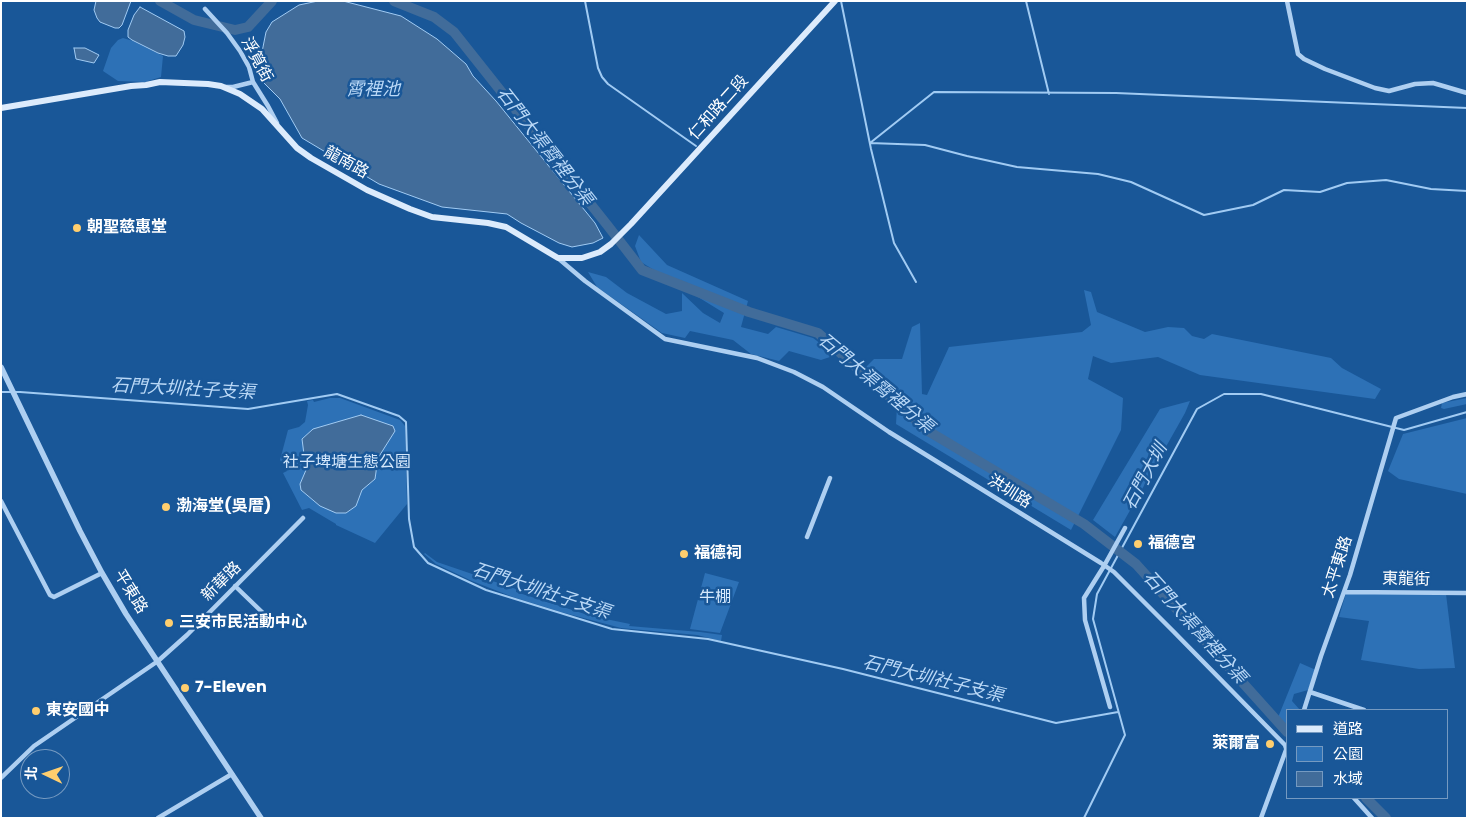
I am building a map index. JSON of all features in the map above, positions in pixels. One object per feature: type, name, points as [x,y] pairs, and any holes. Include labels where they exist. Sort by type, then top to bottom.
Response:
[{"type":"main road","name":"仁和路二段","points":[[558,258],[582,258],[600,252],[614,242],[835,1]]},
{"type":"main road","name":"龍南路","points":[[1,108],[131,86],[146,86],[160,82],[221,86],[254,102],[262,108],[297,148],[310,158],[367,190],[432,217],[488,223],[506,228],[558,258]]},
{"type":"street","points":[[1287,1],[1298,54],[1304,59],[1325,69],[1388,91],[1415,84],[1432,83],[1467,93]]},
{"type":"street","name":"浮筧街","points":[[205,9],[227,33],[240,51],[249,67],[253,82],[279,127]]},
{"type":"street","points":[[221,86],[233,87],[253,82]]},
{"type":"street","name":"龍南路","points":[[558,258],[585,281],[665,339]]},
{"type":"street","name":"洪圳路","points":[[665,339],[757,358],[794,372],[823,387],[889,432],[1114,572],[1286,747]]},
{"type":"street","name":"平東路","points":[[1,367],[80,532],[102,573],[261,818]]},
{"type":"street","name":"太平東路","points":[[1304,709],[1344,592],[1395,420],[1453,397],[1467,394]]},
{"type":"street","points":[[808,537],[830,478]]},
{"type":"street","points":[[1,501],[50,595],[54,597],[102,573]]},
{"type":"street","name":"新華路","points":[[1,778],[34,746],[158,661],[303,518]]},
{"type":"street","points":[[1110,707],[1085,620],[1084,598],[1106,567],[1106,559],[1124,528]]},
{"type":"street","points":[[235,586],[263,613]]},
{"type":"street","name":"東龍街","points":[[1344,592],[1467,593]]},
{"type":"street","points":[[1310,692],[1361,709]]},
{"type":"street","points":[[1261,818],[1286,747]]},
{"type":"street","points":[[158,818],[232,774]]},
{"type":"street","points":[[1355,799],[1372,818]]},
{"type":"green space","points":[[123,38],[163,56],[161,77],[145,82],[118,81],[103,71],[111,48],[118,40]]},
{"type":"green space","points":[[639,235],[667,265],[748,301],[741,327],[768,334],[776,327],[813,338],[836,355],[821,360],[789,351],[779,361],[751,354],[733,340],[690,331],[685,338],[662,333],[597,287],[588,272],[606,277],[627,293],[666,314],[682,311],[682,293],[703,313],[720,323],[724,313],[641,262],[635,246]]},
{"type":"green space","points":[[1084,290],[1091,292],[1097,312],[1145,332],[1168,327],[1184,328],[1192,336],[1204,339],[1212,334],[1331,358],[1342,368],[1381,389],[1375,399],[1200,375],[1158,357],[1111,363],[1093,356],[1088,379],[1123,398],[1121,430],[1071,530],[896,424],[898,390],[866,367],[874,359],[902,359],[912,327],[920,323],[922,394],[927,395],[949,347],[1082,332],[1091,325]]},
{"type":"green space","name":"社子埤塘生態公園","points":[[330,398],[340,398],[400,420],[405,426],[407,504],[375,543],[336,525],[309,508],[302,510],[283,473],[287,471],[280,460],[288,430],[299,427],[305,422],[307,401],[313,400],[314,402]]},
{"type":"green space","points":[[1467,398],[1467,404],[1441,408],[1442,403]]},
{"type":"green space","points":[[1190,401],[1115,537],[1093,520],[1160,409]]},
{"type":"green space","points":[[1467,418],[1467,494],[1399,479],[1388,471],[1403,434]]},
{"type":"green space","points":[[425,553],[437,562],[516,589],[516,592],[591,616],[630,624],[629,626],[722,635],[721,641],[697,635],[621,628],[561,612],[513,597],[472,581],[436,564]]},
{"type":"green space","name":"牛棚","points":[[705,573],[739,582],[720,633],[690,629]]},
{"type":"green space","points":[[1346,593],[1446,594],[1455,668],[1419,669],[1361,660],[1369,621],[1339,617]]},
{"type":"green space","points":[[1300,663],[1316,670],[1308,690],[1294,694],[1292,701],[1299,709],[1286,709],[1286,729],[1277,720]]},
{"type":"water","points":[[96,1],[131,1],[122,25],[119,28],[100,22],[94,10]]},
{"type":"water","name":"霄裡池","points":[[318,1],[343,1],[401,16],[437,39],[466,64],[473,76],[496,101],[595,223],[603,238],[593,243],[572,247],[559,243],[507,214],[442,207],[379,184],[302,138],[280,99],[260,79],[262,52],[266,32],[272,22],[299,5]]},
{"type":"water","points":[[140,7],[184,31],[183,45],[176,56],[158,53],[128,37],[128,30],[134,15]]},
{"type":"water","points":[[74,48],[85,48],[99,55],[94,63],[76,59]]},
{"type":"water","points":[[361,415],[393,426],[395,431],[378,458],[375,479],[362,490],[356,506],[346,513],[336,513],[320,506],[301,490],[300,484],[306,470],[302,439],[313,429]]},
{"type":"waterway","name":"石門大渠霄裡分渠","points":[[160,1],[194,20],[235,30],[248,27],[272,1]]},
{"type":"waterway","name":"石門大渠霄裡分渠","points":[[394,1],[434,17],[454,32],[642,270],[749,312],[818,333],[928,431],[1084,524],[1136,564],[1286,731]]},
{"type":"waterway","points":[[585,1],[598,68],[602,77],[608,84],[696,146]]},
{"type":"waterway","points":[[841,1],[871,149],[894,243],[916,282]]},
{"type":"waterway","points":[[1026,1],[1049,94]]},
{"type":"waterway","points":[[870,143],[934,92],[1116,93],[1467,108]]},
{"type":"waterway","points":[[870,143],[925,145],[1017,167],[1098,174],[1131,182],[1204,215],[1253,205],[1284,190],[1320,192],[1347,183],[1386,180],[1431,189],[1467,191]]},
{"type":"waterway","name":"石門大圳社子支渠","points":[[1,392],[248,409],[337,394],[399,416],[406,422],[409,519],[414,547],[428,563],[486,590],[612,629],[708,639],[843,669],[1056,723],[1118,712]]},
{"type":"waterway","name":"石門大圳","points":[[1084,818],[1125,735],[1093,619],[1097,594],[1197,409],[1224,394],[1261,394],[1404,430],[1467,412]]},
{"type":"waterway","name":"石門大渠霄裡分渠","points":[[1367,799],[1386,818]]},
{"type":"place","name":"朝聖慈惠堂","points":[[77,228]]},
{"type":"place","name":"渤海堂(吳厝)","points":[[166,507]]},
{"type":"place","name":"福德宮","points":[[1138,544]]},
{"type":"place","name":"福德祠","points":[[684,554]]},
{"type":"place","name":"三安市民活動中心","points":[[169,623]]},
{"type":"place","name":"7-Eleven","points":[[185,688]]},
{"type":"place","name":"東安國中","points":[[36,711]]},
{"type":"place","name":"萊爾富","points":[[1270,744]]}]
